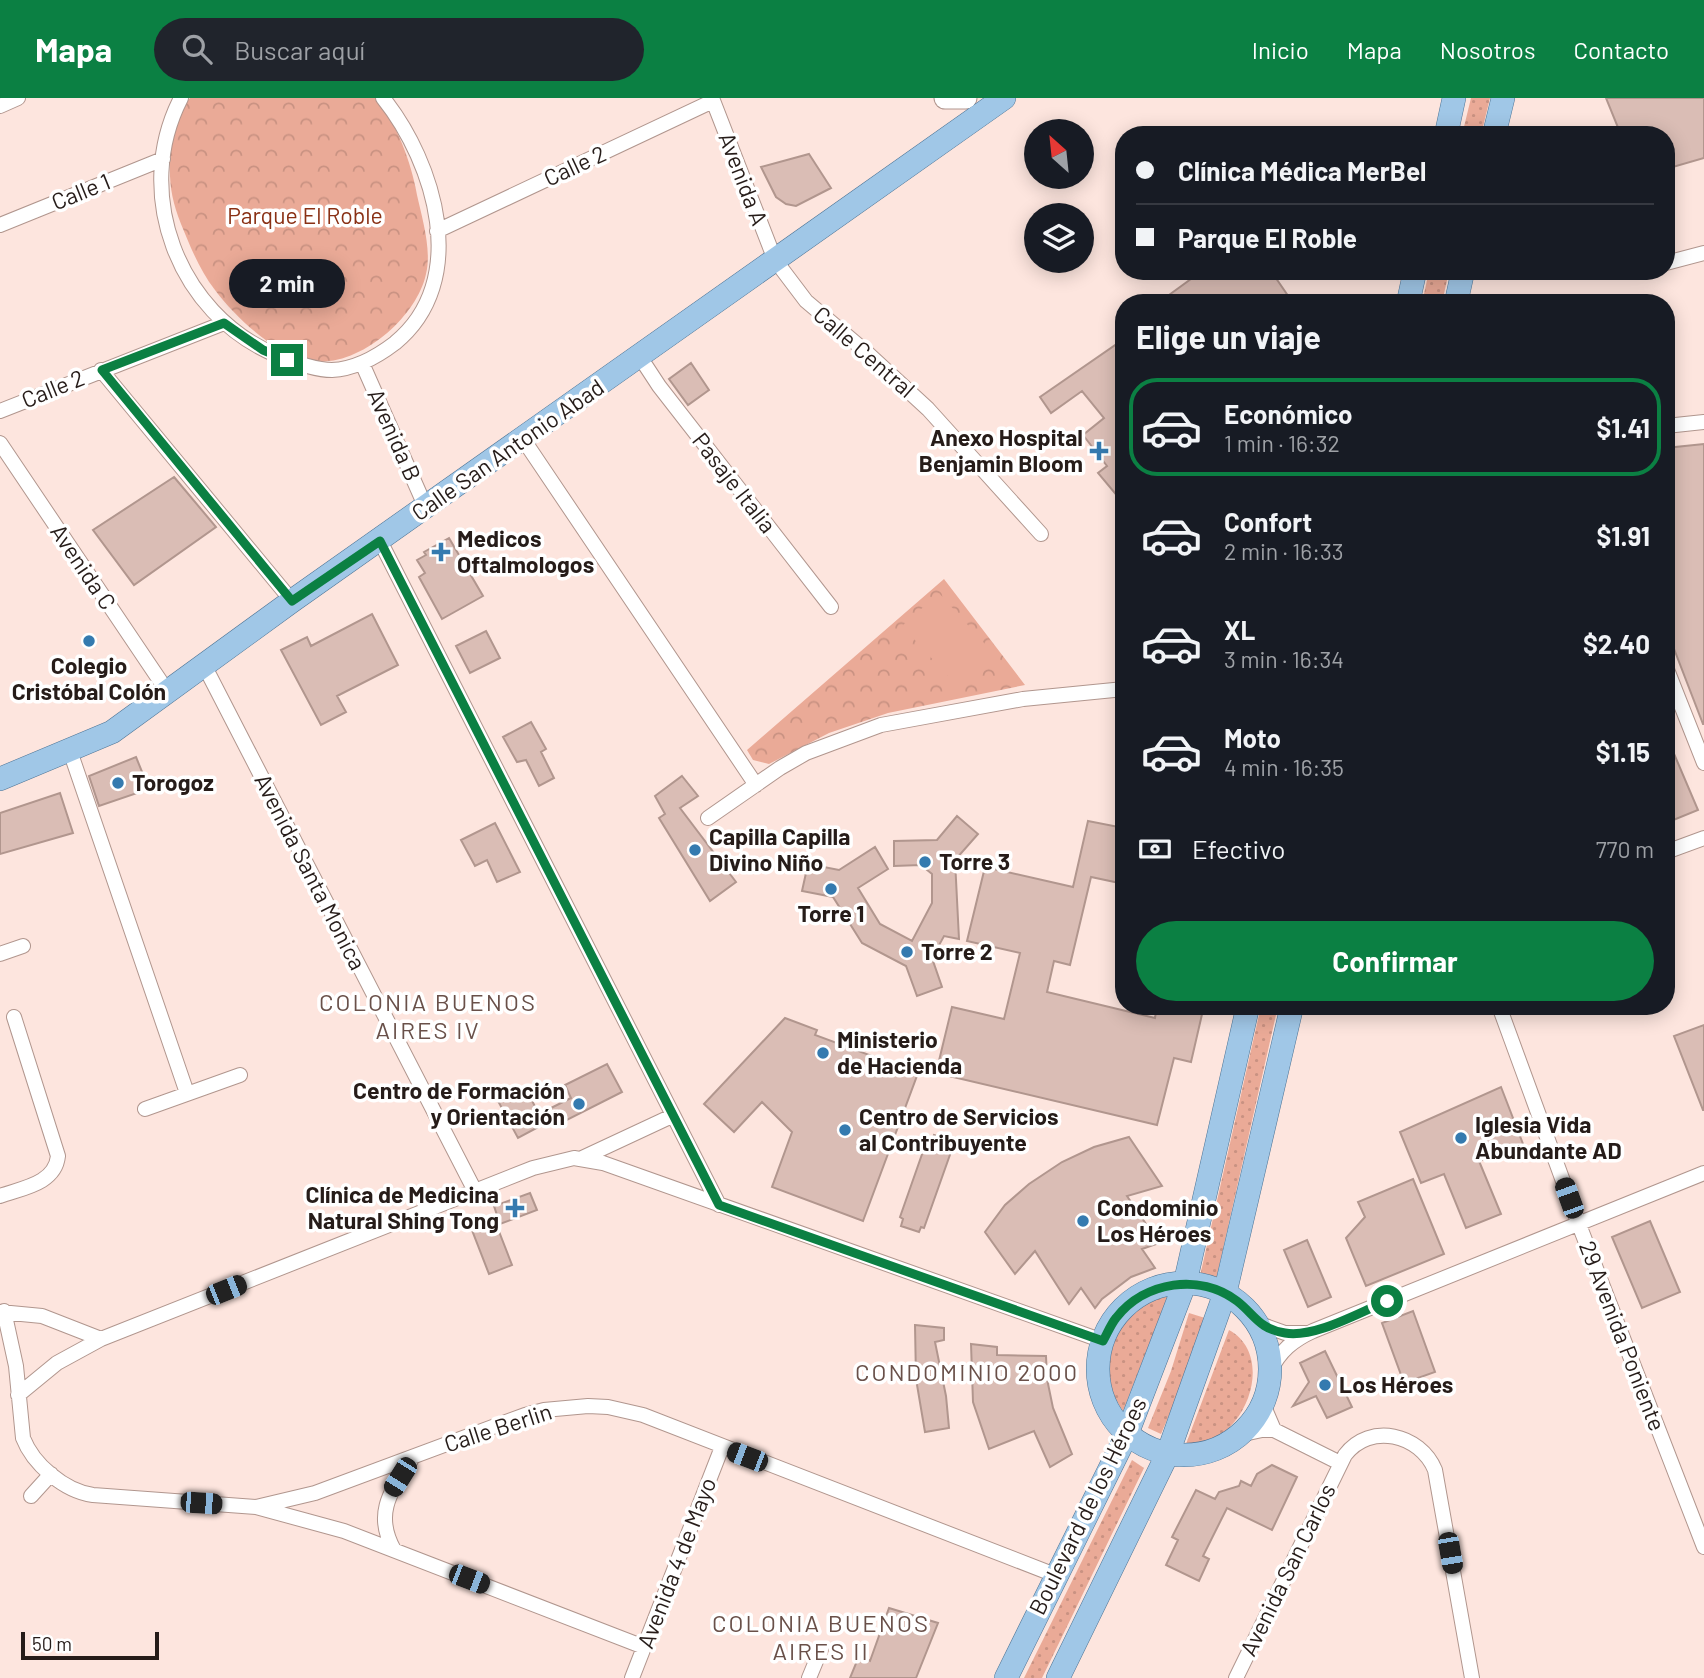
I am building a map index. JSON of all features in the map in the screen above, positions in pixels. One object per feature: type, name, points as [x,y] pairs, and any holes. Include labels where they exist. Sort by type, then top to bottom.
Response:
[{"type":"main road","points":[[945,98],[966,98]]},
{"type":"main road","name":"Calle San Antonio Abad","points":[[0,779],[112,732],[292,601],[1004,98]]},
{"type":"main road","points":[[1448,126],[1454,98]]},
{"type":"main road","points":[[1496,126],[1503,98]]},
{"type":"main road","name":"Boulevard de los Héroes","points":[[1006,1678],[1127,1434],[1185,1283],[1246,1015]]},
{"type":"main road","name":"Boulevard de los Héroes","points":[[1058,1678],[1168,1453],[1225,1293],[1290,1015]]},
{"type":"main road","points":[[1185,1283],[1206,1286],[1225,1293],[1238,1301],[1257,1323],[1269,1354],[1270,1371],[1265,1398],[1254,1418],[1239,1435],[1217,1448],[1194,1455],[1168,1453],[1127,1434],[1114,1421],[1103,1403],[1097,1383],[1103,1341],[1116,1318],[1135,1299],[1158,1288],[1185,1283]]},
{"type":"street","points":[[0,106],[18,98]]},
{"type":"street","points":[[181,98],[171,120],[163,159],[162,200],[173,248],[190,283],[206,306],[224,323],[263,350],[298,363],[332,370],[362,363],[399,340],[423,309],[432,292],[437,260],[437,231],[432,194],[421,158],[404,127],[383,98]]},
{"type":"street","name":"Calle 2","points":[[437,231],[712,100]]},
{"type":"street","name":"Avenida A","points":[[712,100],[775,260]]},
{"type":"street","name":"Calle 1","points":[[0,225],[163,159]]},
{"type":"street","points":[[1675,261],[1704,253]]},
{"type":"street","name":"Calle Central","points":[[775,260],[806,301],[928,409],[1041,534]]},
{"type":"street","name":"Calle 2","points":[[0,411],[224,323]]},
{"type":"street","name":"Pasaje Italia","points":[[640,357],[659,386],[831,607]]},
{"type":"street","name":"Avenida B","points":[[362,363],[426,508]]},
{"type":"street","points":[[102,370],[292,601]]},
{"type":"street","points":[[1675,425],[1704,422]]},
{"type":"street","points":[[523,439],[755,785]]},
{"type":"street","name":"Avenida C","points":[[0,443],[167,691]]},
{"type":"street","points":[[380,541],[719,1205]]},
{"type":"street","name":"Avenida Santa Monica","points":[[204,665],[475,1191]]},
{"type":"street","points":[[708,818],[806,753],[881,725],[1023,699],[1115,690]]},
{"type":"street","points":[[1675,690],[1704,763]]},
{"type":"street","points":[[70,751],[187,1093]]},
{"type":"street","points":[[1675,849],[1704,838]]},
{"type":"street","points":[[0,954],[23,946]]},
{"type":"street","name":"29 Avenida Poniente","points":[[1502,1015],[1578,1222],[1704,1547]]},
{"type":"street","points":[[0,1196],[44,1180],[53,1173],[58,1156],[14,1017]]},
{"type":"street","points":[[145,1109],[240,1075]]},
{"type":"street","points":[[18,1395],[57,1363],[101,1339],[550,1162],[582,1158],[672,1116]]},
{"type":"street","points":[[582,1158],[604,1163],[1103,1341]]},
{"type":"street","points":[[1270,1371],[1287,1346],[1313,1331],[1704,1173]]},
{"type":"street","points":[[101,1339],[43,1316],[2,1312],[12,1339],[21,1429],[26,1446],[51,1474],[71,1488],[84,1494],[256,1507],[344,1531],[644,1647]]},
{"type":"street","points":[[1257,1323],[1285,1333],[1313,1331]]},
{"type":"street","points":[[1265,1398],[1268,1420],[1274,1430]]},
{"type":"street","name":"Calle Berlin","points":[[256,1507],[315,1493],[525,1415],[588,1406],[627,1410],[1055,1575]]},
{"type":"street","points":[[1239,1435],[1250,1431],[1274,1430],[1340,1463],[1350,1449],[1366,1439],[1394,1436],[1411,1441],[1426,1453],[1437,1479],[1472,1678]]},
{"type":"street","name":"Avenida 4 de Mayo","points":[[632,1678],[722,1447]]},
{"type":"street","points":[[394,1550],[384,1525],[385,1510],[388,1497],[413,1457]]},
{"type":"street","name":"Avenida San Carlos","points":[[1236,1678],[1340,1463]]},
{"type":"street","points":[[31,1496],[51,1474]]},
{"type":"street","points":[[809,1678],[821,1649]]},
{"type":"green space","name":"Parque El Roble","points":[[190,98],[375,98],[390,119],[407,156],[424,224],[428,255],[426,274],[411,307],[383,336],[366,348],[330,361],[298,358],[258,334],[224,301],[210,283],[184,232],[170,183],[173,125],[177,114]]},
{"type":"green space","points":[[1471,98],[1490,98],[1483,126],[1464,126]]},
{"type":"green space","points":[[1427,280],[1447,280],[1444,294],[1424,294]]},
{"type":"green space","points":[[944,579],[1025,685],[888,713],[829,733],[769,764],[753,760],[747,750]]},
{"type":"green space","points":[[939,593],[994,654],[958,687],[902,626]]},
{"type":"green space","points":[[1259,1015],[1276,1015],[1216,1280],[1200,1276]]},
{"type":"green space","points":[[1168,1296],[1123,1411],[1107,1377],[1107,1353],[1111,1341],[1125,1320],[1135,1311],[1156,1299]]},
{"type":"green space","points":[[1189,1313],[1205,1318],[1187,1373],[1161,1434],[1148,1428],[1171,1371]]},
{"type":"green space","points":[[1229,1330],[1244,1343],[1252,1361],[1252,1380],[1247,1400],[1237,1418],[1223,1433],[1206,1442],[1186,1444]]},
{"type":"green space","points":[[1132,1460],[1144,1468],[1042,1678],[1024,1678]]},
{"type":"building","points":[[1606,98],[1704,98],[1704,158],[1675,166],[1675,126],[1617,126]]},
{"type":"building","points":[[809,154],[831,188],[796,206],[786,204],[776,197],[761,167]]},
{"type":"building","points":[[1190,280],[1277,280],[1287,294],[1170,294]]},
{"type":"building","points":[[1115,345],[1115,493],[1098,473],[1107,466],[1083,435],[1104,418],[1082,391],[1051,413],[1040,397]]},
{"type":"building","points":[[691,363],[709,390],[688,405],[669,379]]},
{"type":"building","points":[[1704,444],[1704,724],[1675,651],[1675,447]]},
{"type":"building","points":[[174,477],[216,527],[134,585],[93,530]]},
{"type":"building","points":[[449,538],[483,596],[442,619],[419,577],[425,573],[417,560],[426,555],[424,552]]},
{"type":"building","points":[[372,614],[398,665],[337,696],[346,712],[321,725],[281,650],[307,637],[311,646]]},
{"type":"building","points":[[486,631],[500,658],[470,673],[456,646]]},
{"type":"building","points":[[531,722],[546,749],[541,752],[554,778],[539,786],[526,760],[517,762],[503,737]]},
{"type":"building","points":[[1675,756],[1698,810],[1675,819]]},
{"type":"building","name":"Torogoz","points":[[136,757],[149,789],[99,806],[89,776]]},
{"type":"building","name":"Capilla Capilla Divino Niño","points":[[682,776],[698,796],[680,808],[736,882],[710,901],[659,818],[665,814],[655,796]]},
{"type":"building","points":[[60,793],[73,833],[0,854],[0,813]]},
{"type":"building","points":[[957,816],[978,834],[955,860],[959,939],[944,936],[932,958],[942,987],[917,996],[906,966],[862,943],[833,897],[802,891],[808,864],[839,870],[875,847],[888,869],[858,888],[880,924],[912,941],[932,903],[932,874],[921,865],[894,866],[894,841],[937,840]]},
{"type":"building","points":[[1088,821],[1115,826],[1115,882],[1091,877],[1070,965],[1054,961],[1047,992],[1115,1008],[1115,1015],[1155,1018],[1156,1015],[1202,1015],[1191,1062],[1174,1058],[1157,1125],[936,1073],[952,1007],[1004,1019],[1020,953],[967,941],[985,867],[1073,887]]},
{"type":"building","points":[[495,823],[520,872],[497,882],[487,860],[475,866],[461,840]]},
{"type":"building","name":"Centro de Servicios al Contribuyente","points":[[785,1018],[817,1030],[815,1035],[918,1073],[863,1221],[772,1187],[792,1132],[762,1102],[734,1132],[704,1104]]},
{"type":"building","points":[[1704,1025],[1704,1110],[1703,1110],[1674,1036]]},
{"type":"building","name":"Centro de Formación y Orientación","points":[[607,1064],[622,1092],[555,1126],[547,1110],[571,1098],[565,1085]]},
{"type":"building","points":[[525,1087],[544,1124],[518,1138],[498,1101]]},
{"type":"building","name":"Iglesia Vida Abundante AD","points":[[1501,1087],[1523,1144],[1479,1161],[1501,1214],[1466,1228],[1444,1174],[1421,1183],[1400,1132]]},
{"type":"building","points":[[934,1135],[952,1141],[952,1149],[924,1228],[921,1227],[919,1232],[901,1226],[903,1219],[900,1217],[927,1140],[932,1142]]},
{"type":"building","points":[[1129,1137],[1162,1186],[1127,1196],[1159,1243],[1142,1249],[1155,1268],[1131,1277],[1102,1299],[1095,1308],[1081,1288],[1069,1304],[1035,1251],[1015,1274],[985,1232],[1005,1205],[1029,1184],[1062,1162],[1094,1147]]},
{"type":"building","points":[[1413,1179],[1444,1254],[1366,1286],[1346,1238],[1365,1217],[1358,1202]]},
{"type":"building","name":"Clínica de Medicina Natural Shing Tong","points":[[530,1193],[537,1210],[500,1224],[494,1206]]},
{"type":"building","points":[[493,1216],[512,1265],[489,1274],[470,1225]]},
{"type":"building","points":[[1650,1221],[1680,1292],[1642,1308],[1612,1237]]},
{"type":"building","points":[[1307,1240],[1331,1297],[1308,1307],[1284,1250]]},
{"type":"building","points":[[1413,1311],[1435,1372],[1404,1383],[1382,1323]]},
{"type":"building","points":[[915,1325],[944,1328],[944,1340],[935,1342],[946,1396],[949,1428],[925,1432],[916,1379]]},
{"type":"building","points":[[971,1344],[997,1347],[997,1355],[1046,1356],[1053,1408],[1072,1454],[1050,1467],[1034,1431],[989,1449],[973,1402]]},
{"type":"building","name":"Los Héroes","points":[[1325,1351],[1352,1407],[1327,1418],[1316,1396],[1293,1406],[1309,1382],[1300,1363]]},
{"type":"building","points":[[1272,1465],[1297,1477],[1272,1530],[1227,1508],[1203,1556],[1209,1559],[1199,1581],[1166,1565],[1178,1540],[1172,1537],[1196,1490],[1215,1499],[1219,1492],[1239,1486],[1241,1481],[1251,1486],[1257,1474]]},
{"type":"building","points":[[889,1608],[938,1623],[916,1678],[850,1678],[859,1656],[870,1661]]},
{"type":"place","name":"Anexo Hospital Benjamin Bloom","points":[[1099,451]]},
{"type":"place","name":"Medicos Oftalmologos","points":[[441,552]]},
{"type":"place","name":"Colegio Cristóbal Colón","points":[[89,641]]},
{"type":"place","name":"Torogoz","points":[[118,783]]},
{"type":"place","name":"Capilla Capilla Divino Niño","points":[[695,850]]},
{"type":"place","name":"Torre 3","points":[[925,862]]},
{"type":"place","name":"Torre 1","points":[[831,889]]},
{"type":"place","name":"Torre 2","points":[[907,952]]},
{"type":"place","name":"Ministerio de Hacienda","points":[[823,1053]]},
{"type":"place","name":"Centro de Formación y Orientación","points":[[579,1104]]},
{"type":"place","name":"Centro de Servicios al Contribuyente","points":[[845,1130]]},
{"type":"place","name":"Iglesia Vida Abundante AD","points":[[1461,1138]]},
{"type":"place","name":"Clínica de Medicina Natural Shing Tong","points":[[515,1208]]},
{"type":"place","name":"Condominio Los Héroes","points":[[1083,1221]]},
{"type":"place","name":"Los Héroes","points":[[1325,1385]]},
{"type":"district","name":"COLONIA BUENOS AIRES IV","points":[[428,1017]]},
{"type":"district","name":"CONDOMINIO 2000","points":[[967,1373]]},
{"type":"district","name":"COLONIA BUENOS AIRES II","points":[[821,1638]]},
{"type":"route","points":[[287,360],[244,339],[224,323],[102,370],[292,601],[380,541],[719,1205],[1103,1341],[1116,1318],[1135,1299],[1158,1288],[1185,1283],[1206,1286],[1225,1293],[1238,1301],[1257,1323],[1285,1333],[1313,1331],[1387,1301]]}]
